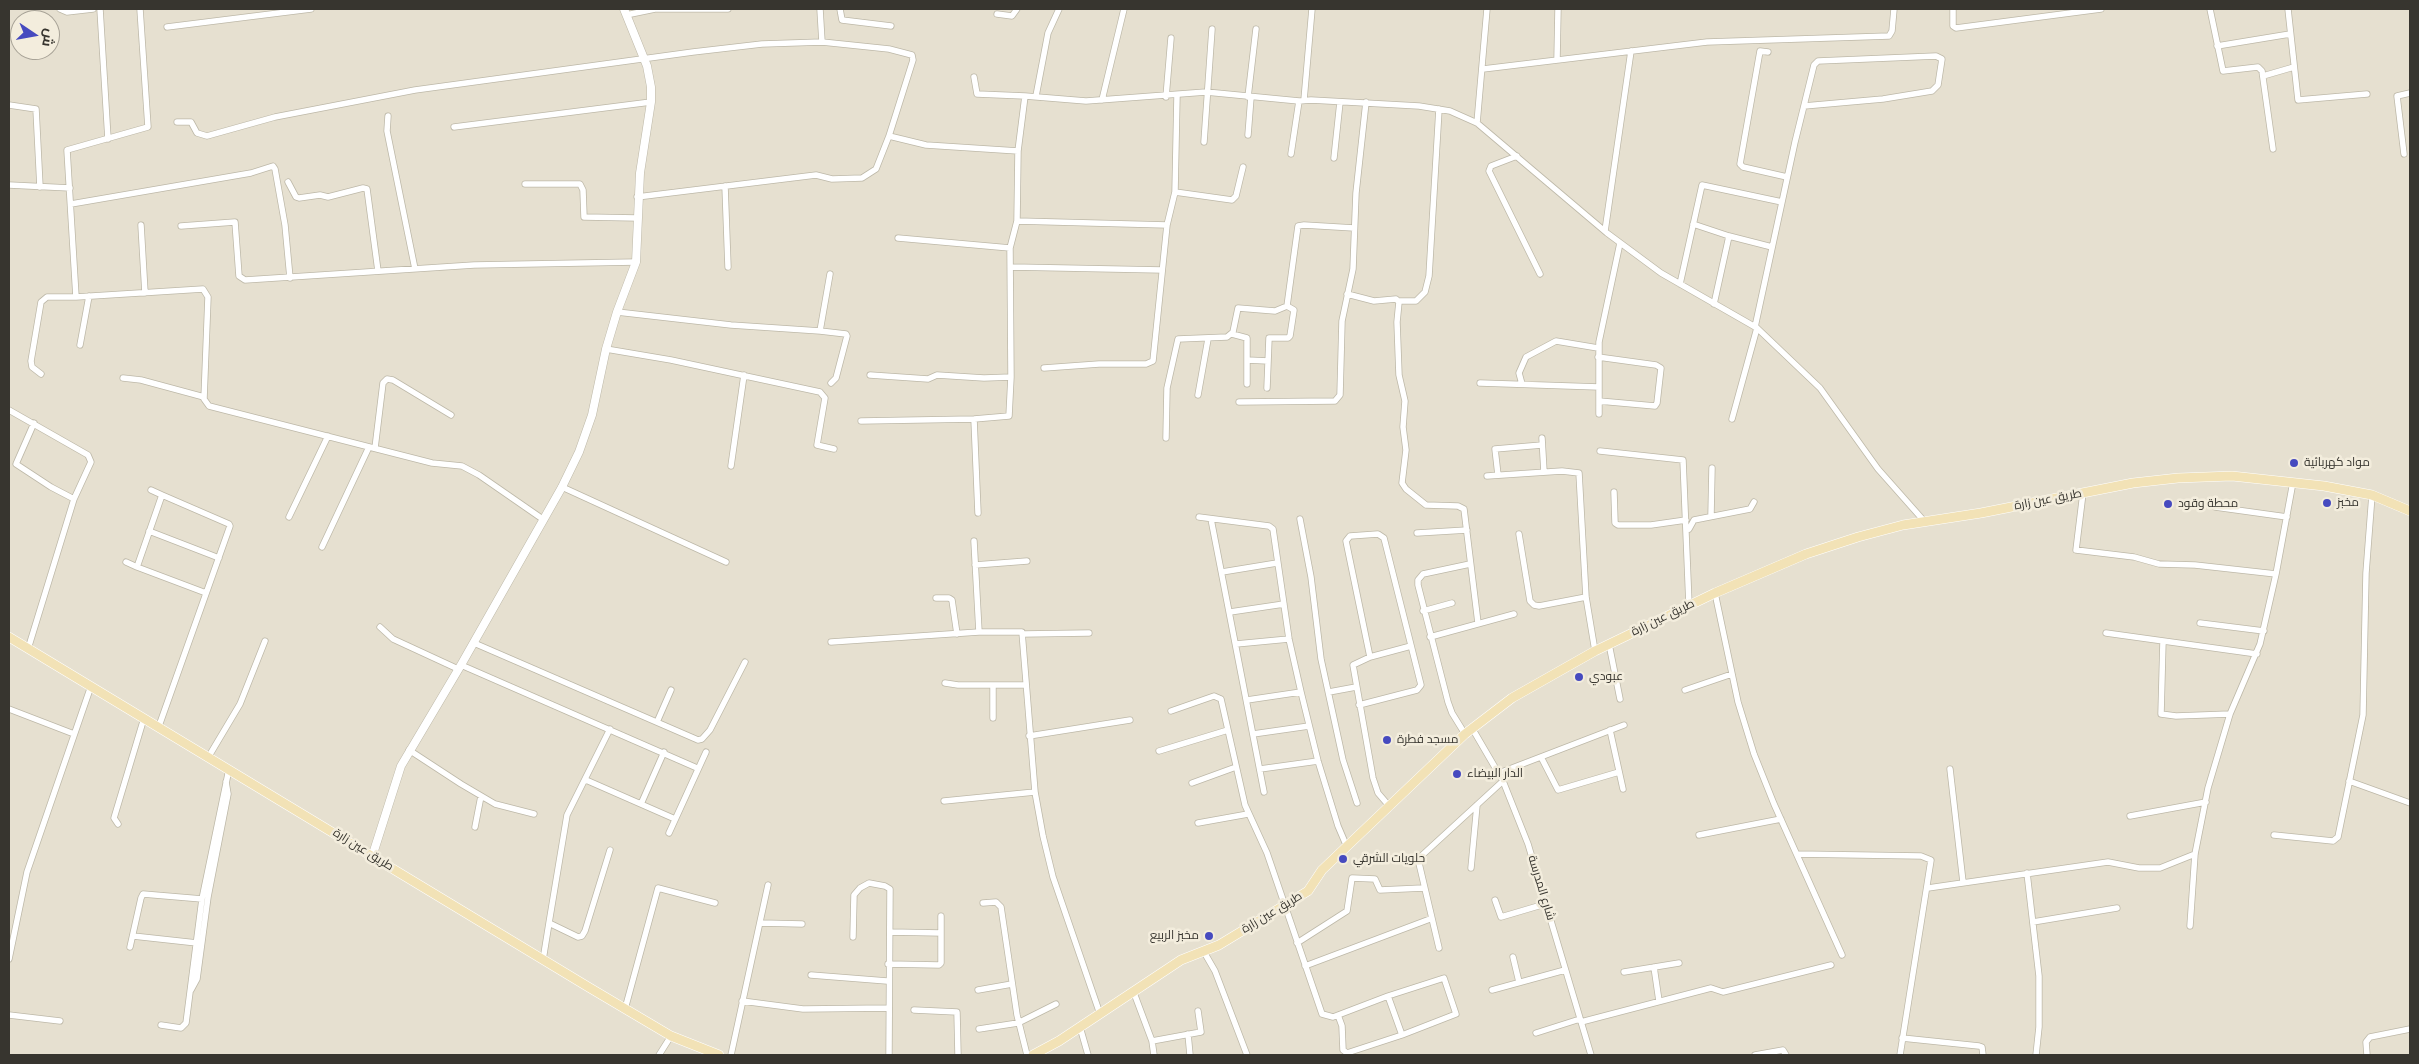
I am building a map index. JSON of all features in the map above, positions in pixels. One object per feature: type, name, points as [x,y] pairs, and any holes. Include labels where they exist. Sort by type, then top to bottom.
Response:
[{"type":"main road","points":[[372,857],[396,778],[409,750],[460,667],[544,520],[562,487],[587,432],[606,350],[617,312],[636,262],[637,198],[651,102],[651,87],[644,59],[625,12]]},
{"type":"main road","name":"طريق عين زارة","points":[[1033,1055],[1134,993],[1181,960],[1219,945],[1308,891],[1322,870],[1469,731],[1512,698],[1609,644],[1689,605],[1842,541],[1881,530],[2082,493],[2149,481],[2197,477],[2232,476],[2293,482],[2372,495],[2410,511]]},
{"type":"main road","name":"طريق عين زارة","points":[[9,637],[209,756],[372,857],[625,1009],[672,1036],[695,1047],[720,1055]]},
{"type":"main road","points":[[695,1047],[705,1055]]},
{"type":"street","points":[[60,9],[67,12],[93,9]]},
{"type":"street","points":[[100,9],[108,139]]},
{"type":"street","points":[[76,297],[73,273],[67,150],[147,129],[149,125],[140,9]]},
{"type":"street","points":[[167,27],[311,9]]},
{"type":"street","points":[[625,12],[655,9],[728,9]]},
{"type":"street","points":[[820,9],[822,42]]},
{"type":"street","points":[[840,9],[842,20],[891,26]]},
{"type":"street","points":[[997,14],[1012,16],[1017,9]]},
{"type":"street","points":[[1036,96],[1048,33],[1059,9]]},
{"type":"street","points":[[1102,100],[1124,9]]},
{"type":"street","points":[[1291,154],[1302,101],[1312,9]]},
{"type":"street","points":[[1477,123],[1487,9]]},
{"type":"street","points":[[1557,60],[1558,9]]},
{"type":"street","points":[[1483,69],[1707,42],[1889,36],[1892,31],[1894,9]]},
{"type":"street","points":[[1953,9],[1953,26],[1956,28],[2101,9]]},
{"type":"street","points":[[2210,9],[2223,71],[2258,67],[2262,71],[2273,149]]},
{"type":"street","points":[[2288,9],[2298,100],[2367,94]]},
{"type":"street","points":[[1204,142],[1206,92],[1212,28]]},
{"type":"street","points":[[1248,135],[1249,97],[1256,29]]},
{"type":"street","points":[[2217,46],[2290,34]]},
{"type":"street","points":[[1166,96],[1171,38]]},
{"type":"street","points":[[177,122],[191,122],[197,133],[207,136],[275,117],[415,90],[762,44],[822,42],[889,49],[912,55],[913,60],[889,136],[876,169],[862,178],[832,179],[816,175],[637,198]]},
{"type":"street","points":[[1605,232],[1631,51]]},
{"type":"street","points":[[1768,52],[1760,51],[1740,164],[1743,167],[1788,177]]},
{"type":"street","points":[[1732,419],[1756,327],[1772,247],[1804,106],[1814,65],[1818,61],[1936,56],[1942,60],[1938,85],[1932,92],[1883,99],[1804,106]]},
{"type":"street","points":[[2263,76],[2294,67]]},
{"type":"street","points":[[974,77],[977,94],[1036,96],[1072,101],[1177,96],[1206,92],[1302,101],[1366,102],[1439,109],[1462,115],[1477,123],[1620,243],[1680,284],[1756,327],[1820,388],[1878,470],[1925,522]]},
{"type":"street","points":[[2404,154],[2397,96],[2410,93]]},
{"type":"street","points":[[861,422],[974,419],[1009,416],[1012,267],[1010,248],[1017,221],[1018,151],[1025,96]]},
{"type":"street","points":[[1044,368],[1099,364],[1146,364],[1153,361],[1167,225],[1175,192],[1177,96]]},
{"type":"street","points":[[454,127],[651,102]]},
{"type":"street","points":[[1334,158],[1340,102]]},
{"type":"street","points":[[1239,402],[1335,401],[1338,398],[1341,390],[1342,320],[1353,269],[1354,228],[1366,102]]},
{"type":"street","points":[[9,105],[36,109],[40,187]]},
{"type":"street","points":[[1347,294],[1374,301],[1399,301],[1416,300],[1425,292],[1429,276],[1439,109]]},
{"type":"street","points":[[388,116],[387,131],[415,269]]},
{"type":"street","points":[[889,136],[898,140],[926,145],[1018,151]]},
{"type":"street","points":[[1517,156],[1491,166],[1489,171],[1540,274]]},
{"type":"street","points":[[71,204],[251,172],[273,166],[285,225],[290,278]]},
{"type":"street","points":[[1175,192],[1232,200],[1236,196],[1243,167]]},
{"type":"street","points":[[288,182],[296,197],[300,198],[320,195],[328,197],[363,188],[367,189],[378,271]]},
{"type":"street","points":[[525,184],[580,184],[583,190],[583,217],[637,218]]},
{"type":"street","points":[[1680,284],[1699,191],[1704,184],[1782,202]]},
{"type":"street","points":[[9,185],[70,188]]},
{"type":"street","points":[[725,186],[728,267]]},
{"type":"street","points":[[1017,221],[1167,225]]},
{"type":"street","points":[[181,226],[235,222],[240,278],[245,280],[474,265],[636,262]]},
{"type":"street","points":[[1693,224],[1772,247]]},
{"type":"street","points":[[141,225],[145,293]]},
{"type":"street","points":[[1287,306],[1298,226],[1354,228]]},
{"type":"street","points":[[1714,304],[1729,236]]},
{"type":"street","points":[[898,238],[1010,248]]},
{"type":"street","points":[[1599,414],[1598,348],[1620,243]]},
{"type":"street","points":[[1012,267],[1162,270]]},
{"type":"street","points":[[820,331],[830,274]]},
{"type":"street","points":[[41,374],[32,367],[31,361],[41,302],[48,297],[203,289],[206,292],[204,397],[205,402],[209,406],[432,463],[462,466],[479,475],[544,520]]},
{"type":"street","points":[[80,345],[89,296]]},
{"type":"street","points":[[1399,301],[1399,375],[1405,401],[1403,427],[1406,450],[1402,483],[1406,489],[1426,506],[1464,508],[1478,623]]},
{"type":"street","points":[[1232,334],[1238,308],[1275,311],[1287,306]]},
{"type":"street","points":[[1267,388],[1270,337],[1288,338],[1290,336],[1294,310],[1287,306]]},
{"type":"street","points":[[617,312],[731,325],[846,334],[836,378],[831,383]]},
{"type":"street","points":[[1166,438],[1167,388],[1173,368],[1176,342],[1184,338],[1208,339],[1227,337],[1232,334],[1247,338],[1247,384]]},
{"type":"street","points":[[1198,396],[1208,339]]},
{"type":"street","points":[[1522,384],[1519,373],[1526,357],[1556,341],[1598,348]]},
{"type":"street","points":[[606,350],[744,375],[816,391],[824,395],[825,398],[817,445],[834,449]]},
{"type":"street","points":[[1598,357],[1656,364],[1660,368],[1657,403],[1655,406],[1599,402]]},
{"type":"street","points":[[1247,360],[1268,361]]},
{"type":"street","points":[[730,466],[744,375]]},
{"type":"street","points":[[870,375],[928,379],[937,375],[984,378],[1011,377]]},
{"type":"street","points":[[123,378],[141,380],[204,397]]},
{"type":"street","points":[[322,547],[372,448],[384,384],[387,379],[393,380],[451,415]]},
{"type":"street","points":[[1480,383],[1599,387]]},
{"type":"street","points":[[9,410],[34,423],[90,458],[90,466],[74,499],[28,649]]},
{"type":"street","points":[[974,419],[978,513]]},
{"type":"street","points":[[34,423],[16,464],[51,487],[74,499]]},
{"type":"street","points":[[289,517],[328,436]]},
{"type":"street","points":[[1542,438],[1544,472]]},
{"type":"street","points":[[1498,475],[1496,449],[1542,445]]},
{"type":"street","points":[[1600,451],[1682,459],[1684,464],[1688,536],[1689,605]]},
{"type":"street","points":[[1712,468],[1712,516]]},
{"type":"street","points":[[1487,476],[1544,472],[1575,471],[1579,473],[1586,597],[1591,638],[1595,652]]},
{"type":"street","points":[[2190,926],[2195,854],[2206,802],[2230,714],[2257,654],[2264,631],[2293,482]]},
{"type":"street","points":[[562,487],[726,562]]},
{"type":"street","points":[[151,490],[230,525],[159,726]]},
{"type":"street","points":[[1614,492],[1616,523],[1618,525],[1651,525],[1686,520]]},
{"type":"street","points":[[2082,493],[2076,550],[2134,557],[2159,564],[2195,564],[2276,574]]},
{"type":"street","points":[[137,567],[162,495]]},
{"type":"street","points":[[2274,836],[2336,840],[2363,715],[2366,573],[2372,495]]},
{"type":"street","points":[[1688,536],[1692,521],[1750,508],[1754,502]]},
{"type":"street","points":[[2215,507],[2287,517]]},
{"type":"street","points":[[1199,517],[1271,527],[1289,638],[1309,726],[1338,826],[1347,847]]},
{"type":"street","points":[[1211,518],[1264,792]]},
{"type":"street","points":[[1300,519],[1312,577],[1321,659],[1343,760],[1357,803]]},
{"type":"street","points":[[1417,533],[1467,530]]},
{"type":"street","points":[[149,531],[219,558]]},
{"type":"street","points":[[1359,705],[1420,688],[1421,685],[1384,538],[1378,534],[1350,536],[1346,541],[1370,657]]},
{"type":"street","points":[[1519,534],[1530,601],[1534,605],[1539,606],[1586,597]]},
{"type":"street","points":[[974,541],[979,632]]},
{"type":"street","points":[[126,562],[206,593]]},
{"type":"street","points":[[975,565],[1027,562]]},
{"type":"street","points":[[1222,572],[1277,563]]},
{"type":"street","name":"شارع المدرسة","points":[[1470,564],[1420,576],[1418,585],[1423,611],[1448,702],[1458,724],[1469,731],[1499,773],[1528,844],[1591,1055]]},
{"type":"street","points":[[1715,593],[1732,674],[1754,754],[1842,955]]},
{"type":"street","points":[[936,598],[949,598],[952,600],[957,634]]},
{"type":"street","points":[[1423,611],[1452,603]]},
{"type":"street","points":[[1230,612],[1284,604]]},
{"type":"street","points":[[1430,637],[1514,614]]},
{"type":"street","points":[[2200,624],[2264,631]]},
{"type":"street","points":[[380,626],[393,639],[610,729],[697,768]]},
{"type":"street","points":[[831,642],[979,632],[1016,631],[1023,634],[1089,633]]},
{"type":"street","points":[[2106,633],[2257,654]]},
{"type":"street","points":[[1023,634],[1029,736],[1035,792],[1053,877],[1100,1014]]},
{"type":"street","points":[[1236,644],[1289,638]]},
{"type":"street","points":[[209,756],[240,704],[265,641]]},
{"type":"street","points":[[2163,641],[2161,714],[2176,716],[2230,714]]},
{"type":"street","points":[[474,642],[694,740],[702,739],[710,730],[745,662]]},
{"type":"street","points":[[1609,644],[1620,699]]},
{"type":"street","points":[[1390,807],[1375,786],[1353,665],[1370,657],[1411,646]]},
{"type":"street","points":[[1685,690],[1732,674]]},
{"type":"street","points":[[945,683],[954,685],[1026,685]]},
{"type":"street","points":[[993,685],[993,718]]},
{"type":"street","points":[[9,959],[27,872],[91,686]]},
{"type":"street","points":[[1329,692],[1356,688]]},
{"type":"street","points":[[657,722],[671,690]]},
{"type":"street","points":[[1247,700],[1301,692]]},
{"type":"street","points":[[1171,711],[1217,696],[1221,699],[1248,814],[1264,844],[1322,1014],[1327,1017],[1338,1015],[1442,977],[1456,1014],[1402,1035],[1347,1053],[1343,1050],[1342,1026],[1338,1015]]},
{"type":"street","points":[[9,709],[74,734]]},
{"type":"street","points":[[118,824],[114,818],[144,718]]},
{"type":"street","points":[[1029,736],[1130,720]]},
{"type":"street","points":[[1499,773],[1624,725]]},
{"type":"street","points":[[1253,734],[1309,726]]},
{"type":"street","points":[[543,960],[567,815],[610,729]]},
{"type":"street","points":[[1159,751],[1228,730]]},
{"type":"street","points":[[1610,730],[1623,789]]},
{"type":"street","points":[[409,750],[502,807],[534,814]]},
{"type":"street","points":[[641,804],[664,752]]},
{"type":"street","points":[[669,833],[697,768],[706,752]]},
{"type":"street","points":[[1541,757],[1558,790],[1619,772]]},
{"type":"street","points":[[1260,769],[1318,761]]},
{"type":"street","points":[[1192,783],[1236,767]]},
{"type":"street","points":[[161,1025],[181,1028],[185,1026],[202,899],[228,769]]},
{"type":"street","points":[[1950,769],[1963,882]]},
{"type":"street","points":[[586,780],[675,819]]},
{"type":"street","points":[[1438,948],[1430,920],[1418,859],[1503,781]]},
{"type":"street","points":[[2349,781],[2410,803]]},
{"type":"street","points":[[190,991],[197,979],[208,896],[228,794],[226,782]]},
{"type":"street","points":[[944,801],[1035,792]]},
{"type":"street","points":[[475,827],[482,796]]},
{"type":"street","points":[[2130,816],[2206,802]]},
{"type":"street","points":[[1471,868],[1477,805]]},
{"type":"street","points":[[1198,823],[1248,814]]},
{"type":"street","points":[[1699,836],[1781,819]]},
{"type":"street","points":[[549,923],[578,937],[582,936],[610,850]]},
{"type":"street","points":[[1797,854],[1925,856],[1931,860],[1932,864],[1900,1055]]},
{"type":"street","points":[[1928,888],[2108,862],[2139,868],[2160,868],[2195,854]]},
{"type":"street","points":[[2027,873],[2040,1002],[2036,1055]]},
{"type":"street","points":[[1297,942],[1347,911],[1352,878],[1375,879],[1380,890],[1423,888]]},
{"type":"street","points":[[853,937],[854,895],[860,888],[869,883],[885,886],[890,889],[888,964],[889,1055]]},
{"type":"street","points":[[731,1055],[768,885]]},
{"type":"street","points":[[625,1009],[658,888],[715,902]]},
{"type":"street","points":[[130,947],[140,898],[143,894],[202,899]]},
{"type":"street","points":[[1495,900],[1501,917],[1545,904]]},
{"type":"street","points":[[984,903],[996,902],[1001,907],[1018,1023],[1027,1055]]},
{"type":"street","points":[[2033,922],[2117,908]]},
{"type":"street","points":[[888,964],[939,965],[941,963],[941,916]]},
{"type":"street","points":[[1305,966],[1430,920]]},
{"type":"street","points":[[761,923],[802,924]]},
{"type":"street","points":[[890,932],[941,933]]},
{"type":"street","points":[[133,936],[197,943]]},
{"type":"street","points":[[1204,952],[1215,971],[1247,1055]]},
{"type":"street","points":[[1513,957],[1519,982]]},
{"type":"street","points":[[1624,972],[1679,963]]},
{"type":"street","points":[[1536,1033],[1712,988],[1723,992],[1830,965]]},
{"type":"street","points":[[1654,967],[1659,1001]]},
{"type":"street","points":[[1492,990],[1565,970]]},
{"type":"street","points":[[811,975],[888,981]]},
{"type":"street","points":[[978,990],[1012,984]]},
{"type":"street","points":[[1134,993],[1152,1041],[1154,1055]]},
{"type":"street","points":[[1388,996],[1402,1035]]},
{"type":"street","points":[[742,1001],[803,1009],[888,1008]]},
{"type":"street","points":[[979,1029],[1018,1023],[1056,1004]]},
{"type":"street","points":[[914,1010],[957,1012],[958,1055]]},
{"type":"street","points":[[1152,1041],[1201,1032],[1198,1011]]},
{"type":"street","points":[[9,1015],[60,1021]]},
{"type":"street","points":[[1080,1027],[1088,1055]]},
{"type":"street","points":[[2367,1055],[2366,1042],[2370,1037],[2410,1029]]},
{"type":"street","points":[[1188,1034],[1190,1055]]},
{"type":"street","points":[[659,1055],[672,1036]]},
{"type":"street","points":[[1902,1038],[1979,1046],[1982,1048],[1983,1055]]},
{"type":"street","points":[[1755,1055],[1779,1050],[1783,1050],[1786,1055]]},
{"type":"place","name":"مواد كهربائية","points":[[2294,463]]},
{"type":"place","name":"مخبز","points":[[2327,503]]},
{"type":"place","name":"محطة وقود","points":[[2168,504]]},
{"type":"place","name":"عبودي","points":[[1579,677]]},
{"type":"place","name":"مسجد فطرة","points":[[1387,740]]},
{"type":"place","name":"الدار البيضاء","points":[[1457,774]]},
{"type":"place","name":"حلويات الشرقي","points":[[1343,859]]},
{"type":"place","name":"مخبز الربيع","points":[[1209,936]]}]
